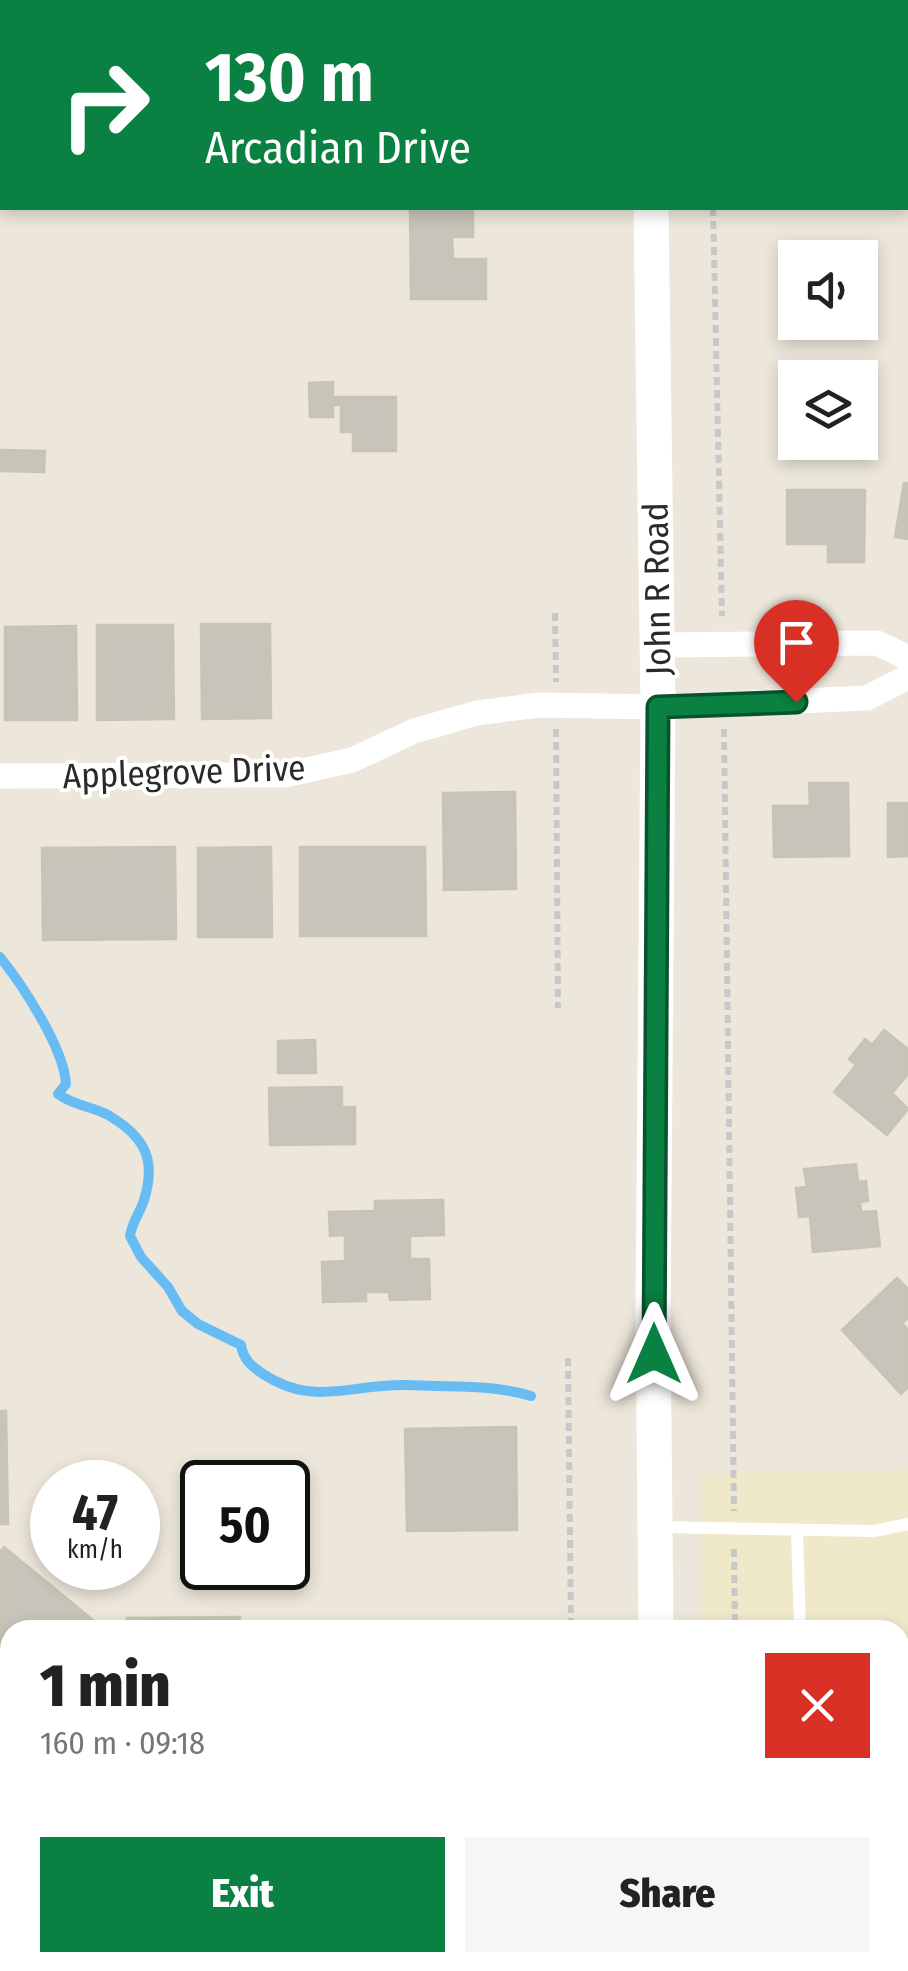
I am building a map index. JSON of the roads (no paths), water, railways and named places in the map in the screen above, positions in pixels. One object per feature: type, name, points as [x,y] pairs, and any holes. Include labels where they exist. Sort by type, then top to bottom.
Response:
[{"type":"main road","name":"John R Road","points":[[651,210],[658,645],[656,1620]]},
{"type":"street","points":[[658,645],[877,643],[908,658]]},
{"type":"street","name":"Applegrove Drive","points":[[0,776],[284,775],[352,760],[414,731],[476,713],[556,705],[658,707],[866,698],[908,677]]},
{"type":"lane","points":[[655,1526],[874,1532],[908,1524]]},
{"type":"lane","points":[[797,1530],[800,1620]]},
{"type":"waterway","points":[[0,957],[30,1000],[58,1053],[66,1084],[58,1094],[102,1112],[139,1140],[148,1161],[148,1185],[130,1236],[182,1311],[198,1324],[241,1345],[248,1362],[263,1374],[299,1390],[454,1386],[531,1396]]}]
